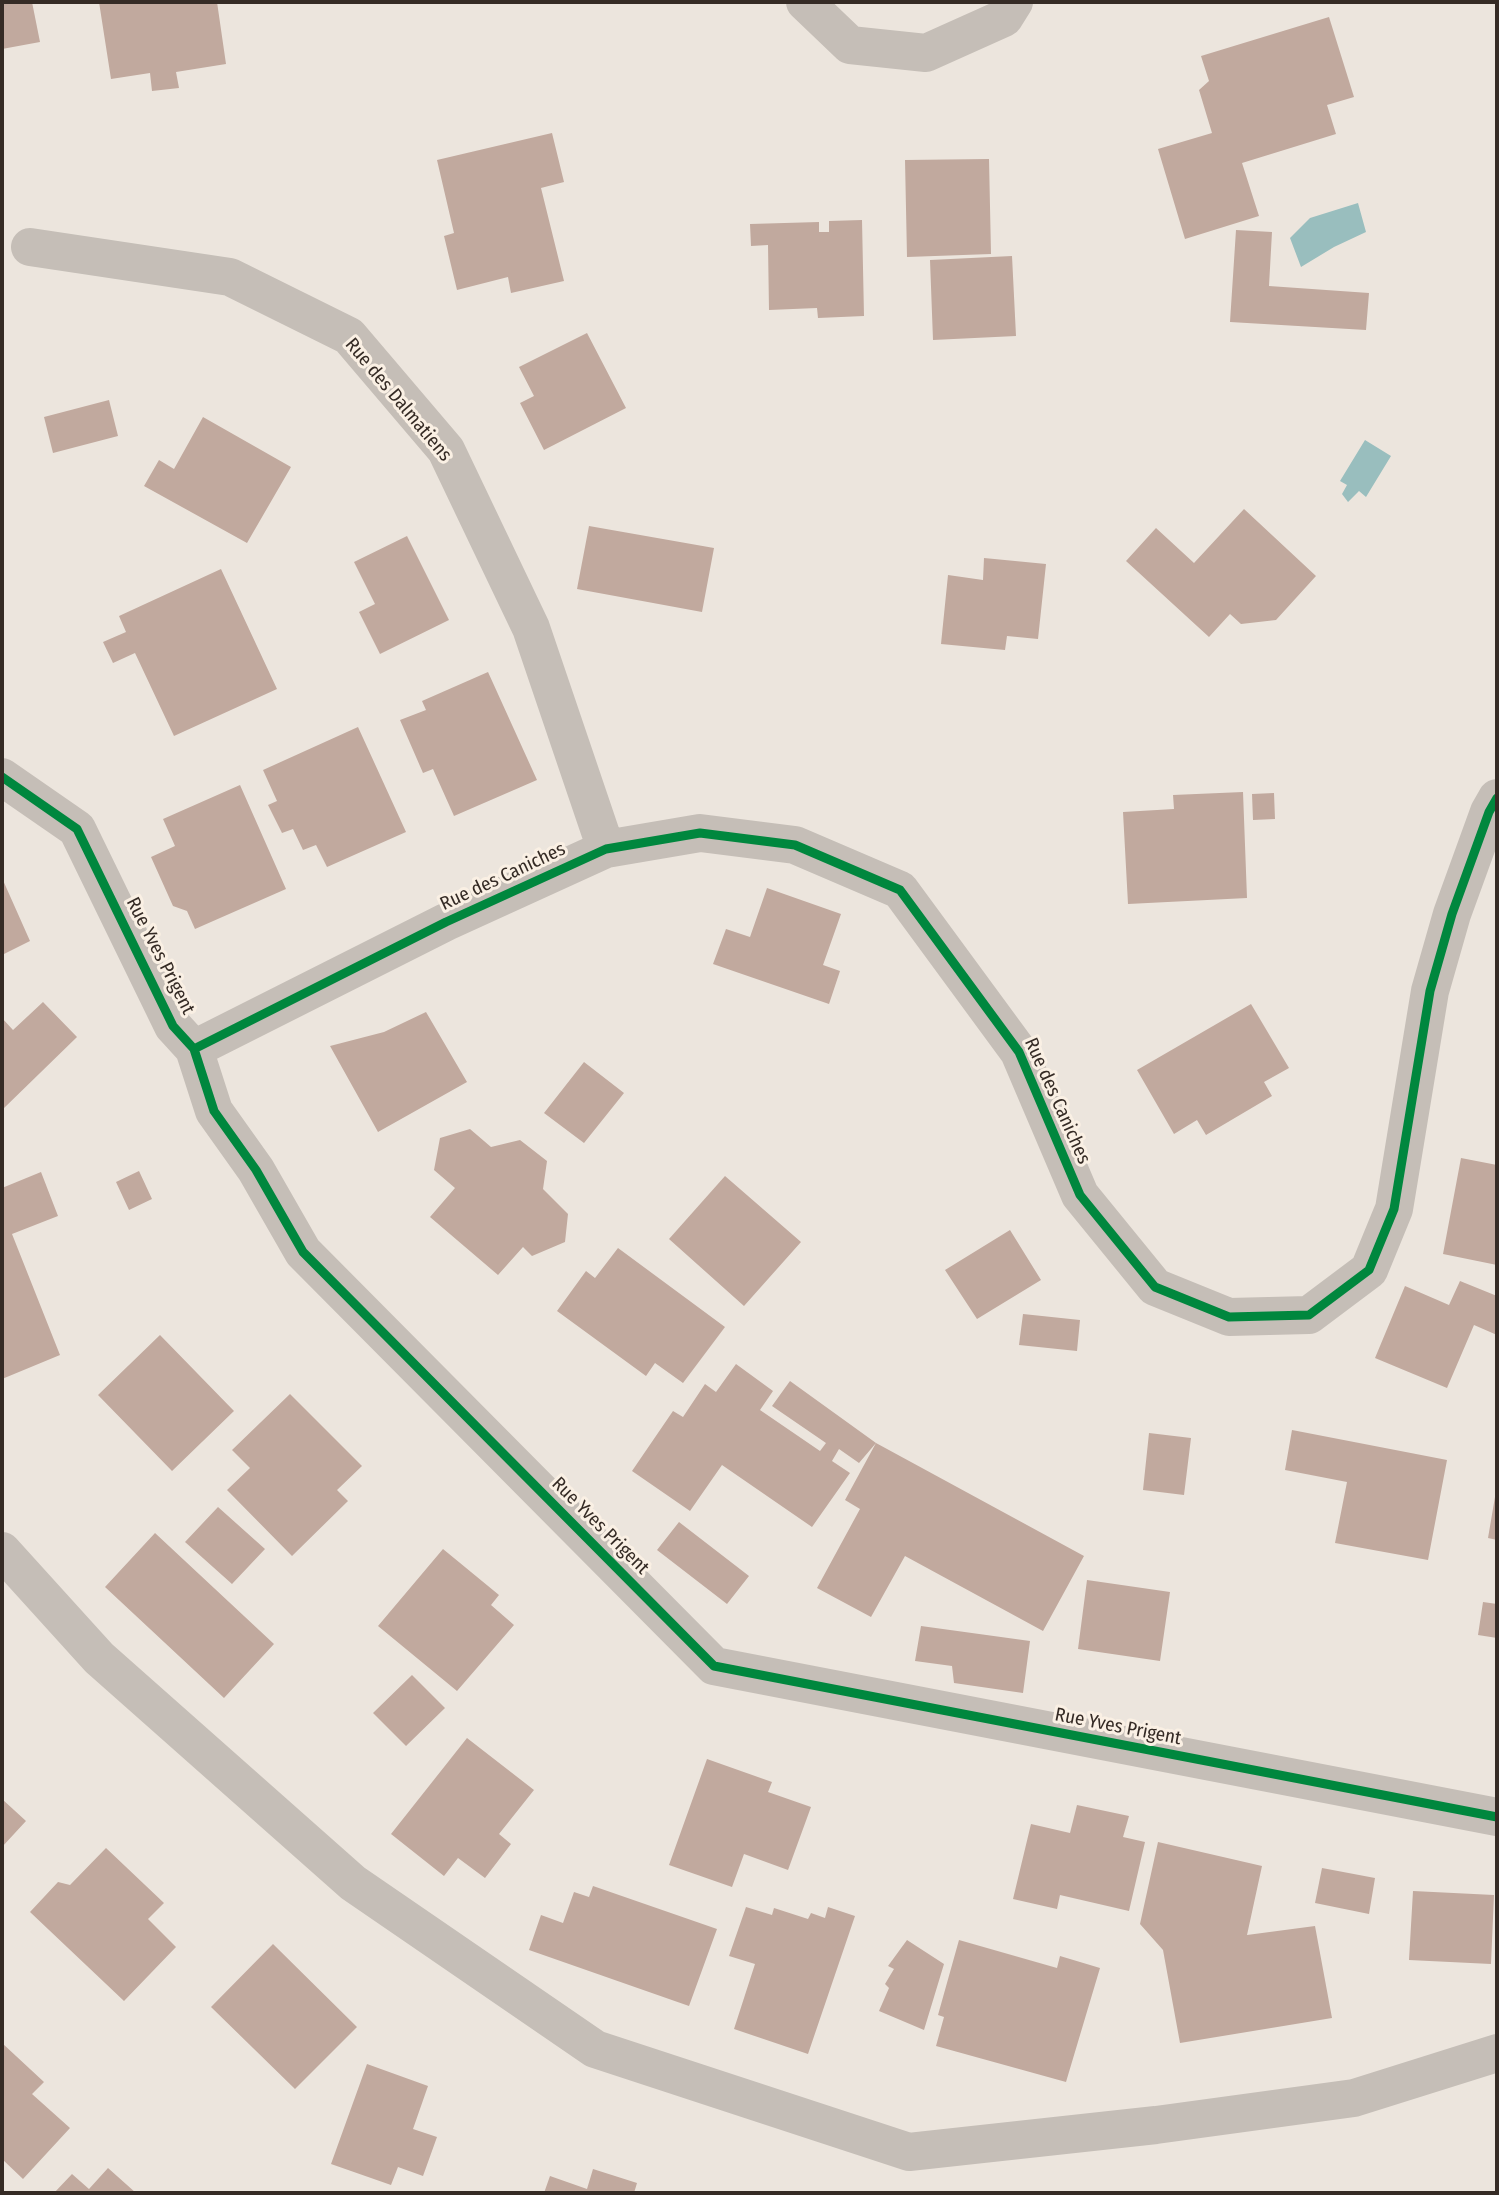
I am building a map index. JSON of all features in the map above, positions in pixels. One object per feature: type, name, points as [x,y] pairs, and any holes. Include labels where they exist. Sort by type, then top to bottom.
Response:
[{"type":"street","points":[[805,2],[849,45],[926,52],[1004,18],[1014,2]]},
{"type":"street","name":"Rue des Dalmatiens","points":[[30,247],[230,277],[349,336],[446,450],[531,628],[606,849]]},
{"type":"street","name":"Rue Yves Prigent","points":[[2,777],[77,828],[173,1026],[194,1049],[214,1111],[256,1170],[303,1252],[714,1665],[1497,1817]]},
{"type":"street","name":"Rue des Caniches","points":[[194,1049],[446,922],[606,849],[700,832],[795,845],[900,890],[1019,1052],[1080,1195],[1155,1287],[1230,1317],[1309,1315],[1369,1270],[1394,1209],[1430,991],[1452,914],[1497,798]]},
{"type":"street","points":[[2,1551],[99,1658],[353,1883],[595,2049],[909,2152],[1156,2125],[1354,2098],[1497,2053]]},
{"type":"water","points":[[1358,203],[1366,232],[1301,267],[1290,238],[1310,218]]},
{"type":"water","points":[[1365,440],[1391,456],[1366,497],[1359,491],[1348,502],[1342,494],[1347,485],[1340,481]]},
{"type":"building","points":[[2,2],[32,2],[40,42],[2,49]]},
{"type":"building","points":[[99,2],[217,2],[226,64],[176,72],[179,88],[152,91],[150,73],[111,79]]},
{"type":"building","points":[[1329,17],[1354,97],[1327,105],[1336,134],[1242,163],[1259,216],[1185,239],[1158,149],[1212,133],[1199,90],[1209,81],[1201,56]]},
{"type":"building","points":[[552,133],[564,182],[541,188],[564,281],[511,293],[508,277],[457,290],[444,236],[454,233],[437,160]]},
{"type":"building","points":[[989,159],[991,254],[907,257],[905,160]]},
{"type":"building","points":[[862,220],[864,316],[818,318],[817,308],[769,310],[768,245],[751,246],[750,224],[819,222],[819,232],[829,232],[829,221]]},
{"type":"building","points":[[1236,230],[1272,232],[1269,286],[1369,293],[1366,330],[1230,322]]},
{"type":"building","points":[[1012,256],[1016,336],[933,340],[930,260]]},
{"type":"building","points":[[587,333],[626,408],[544,450],[520,403],[534,396],[519,367]]},
{"type":"building","points":[[109,400],[118,436],[53,453],[44,417]]},
{"type":"building","points":[[203,417],[291,467],[247,543],[144,486],[159,460],[174,469]]},
{"type":"building","points":[[1244,509],[1316,576],[1276,620],[1241,624],[1230,614],[1209,637],[1126,561],[1156,528],[1194,563]]},
{"type":"building","points":[[589,526],[714,548],[702,612],[577,589]]},
{"type":"building","points":[[407,536],[449,620],[380,654],[359,612],[375,604],[354,562]]},
{"type":"building","points":[[984,558],[1046,564],[1038,639],[1007,636],[1005,650],[941,644],[948,575],[983,580]]},
{"type":"building","points":[[221,569],[277,689],[174,736],[135,653],[113,663],[103,642],[126,632],[119,616]]},
{"type":"building","points":[[488,672],[537,780],[454,816],[433,769],[423,773],[400,720],[426,710],[422,701]]},
{"type":"building","points":[[358,727],[406,832],[327,867],[316,845],[303,850],[293,829],[282,833],[268,805],[277,801],[263,770]]},
{"type":"building","points":[[240,785],[286,889],[195,929],[187,911],[173,906],[151,857],[175,846],[163,819]]},
{"type":"building","points":[[1243,792],[1247,898],[1128,904],[1123,812],[1174,809],[1173,795]]},
{"type":"building","points":[[1274,793],[1275,819],[1253,820],[1252,794]]},
{"type":"building","points":[[2,878],[30,941],[2,955]]},
{"type":"building","points":[[767,888],[841,914],[823,965],[840,971],[829,1004],[713,964],[726,929],[750,937]]},
{"type":"building","points":[[43,1002],[77,1037],[2,1110],[2,1018],[13,1030]]},
{"type":"building","points":[[1251,1004],[1289,1068],[1264,1082],[1272,1096],[1206,1135],[1197,1120],[1174,1134],[1137,1070]]},
{"type":"building","points":[[426,1012],[467,1082],[378,1132],[330,1046],[384,1032]]},
{"type":"building","points":[[584,1062],[624,1093],[584,1143],[544,1113]]},
{"type":"building","points":[[470,1129],[491,1147],[520,1140],[547,1161],[543,1189],[568,1214],[565,1242],[532,1256],[523,1247],[498,1275],[430,1217],[455,1188],[434,1170],[440,1138]]},
{"type":"building","points":[[1461,1158],[1497,1165],[1497,1265],[1443,1254]]},
{"type":"building","points":[[139,1171],[152,1199],[129,1210],[116,1182]]},
{"type":"building","points":[[41,1172],[58,1216],[12,1234],[60,1355],[2,1379],[2,1188]]},
{"type":"building","points":[[725,1176],[801,1242],[744,1306],[669,1239]]},
{"type":"building","points":[[1010,1230],[1041,1280],[977,1319],[945,1270]]},
{"type":"building","points":[[618,1248],[725,1327],[683,1383],[655,1363],[646,1376],[557,1311],[586,1271],[595,1278]]},
{"type":"building","points":[[1460,1281],[1497,1296],[1497,1335],[1474,1325],[1447,1388],[1375,1358],[1405,1286],[1449,1305]]},
{"type":"building","points":[[1023,1314],[1080,1320],[1077,1351],[1019,1345]]},
{"type":"building","points":[[160,1335],[234,1411],[172,1471],[98,1395]]},
{"type":"building","points":[[736,1364],[773,1391],[760,1410],[820,1451],[826,1443],[772,1406],[790,1381],[876,1443],[859,1463],[839,1449],[832,1461],[850,1473],[812,1527],[722,1465],[690,1511],[632,1471],[673,1411],[683,1417],[705,1384],[716,1392]]},
{"type":"building","points":[[290,1394],[362,1466],[337,1490],[348,1501],[292,1556],[227,1490],[250,1468],[232,1450]]},
{"type":"building","points":[[1292,1430],[1447,1460],[1428,1560],[1335,1543],[1347,1482],[1285,1470]]},
{"type":"building","points":[[1149,1433],[1191,1438],[1184,1495],[1143,1490]]},
{"type":"building","points":[[876,1443],[1084,1556],[1043,1631],[905,1556],[871,1617],[817,1588],[860,1509],[845,1500]]},
{"type":"building","points":[[1497,1492],[1497,1540],[1488,1538]]},
{"type":"building","points":[[218,1507],[265,1549],[232,1584],[185,1542]]},
{"type":"building","points":[[679,1522],[749,1576],[727,1604],[657,1550]]},
{"type":"building","points":[[155,1533],[274,1644],[224,1698],[105,1587]]},
{"type":"building","points":[[443,1549],[499,1595],[491,1605],[514,1625],[457,1691],[378,1626]]},
{"type":"building","points":[[1087,1580],[1170,1592],[1160,1661],[1078,1649]]},
{"type":"building","points":[[1483,1602],[1497,1604],[1497,1638],[1478,1635]]},
{"type":"building","points":[[921,1626],[1030,1641],[1023,1693],[954,1683],[952,1666],[915,1661]]},
{"type":"building","points":[[412,1675],[445,1708],[406,1746],[373,1713]]},
{"type":"building","points":[[467,1738],[534,1790],[499,1834],[511,1844],[485,1878],[458,1858],[444,1876],[391,1834]]},
{"type":"building","points":[[707,1759],[772,1782],[768,1792],[811,1807],[788,1870],[744,1854],[732,1887],[669,1865]]},
{"type":"building","points":[[2,1799],[26,1821],[2,1847]]},
{"type":"building","points":[[1077,1805],[1129,1816],[1123,1837],[1145,1842],[1129,1911],[1060,1895],[1057,1909],[1013,1899],[1031,1824],[1070,1833]]},
{"type":"building","points":[[1158,1842],[1262,1866],[1247,1935],[1315,1926],[1332,2018],[1180,2043],[1163,1950],[1140,1924]]},
{"type":"building","points":[[106,1848],[164,1903],[148,1919],[176,1947],[124,2001],[30,1912],[58,1882],[70,1885]]},
{"type":"building","points":[[1322,1868],[1375,1878],[1369,1914],[1315,1903]]},
{"type":"building","points":[[593,1886],[717,1929],[689,2006],[529,1950],[541,1915],[563,1923],[574,1892],[589,1897]]},
{"type":"building","points":[[1413,1891],[1494,1895],[1491,1964],[1409,1960]]},
{"type":"building","points":[[746,1907],[772,1915],[774,1908],[808,1919],[811,1913],[825,1918],[828,1907],[855,1916],[808,2054],[734,2029],[755,1964],[729,1956]]},
{"type":"building","points":[[907,1940],[944,1964],[924,2030],[879,2011],[889,1988],[885,1984],[894,1969],[888,1966]]},
{"type":"building","points":[[959,1940],[1057,1968],[1060,1956],[1100,1968],[1066,2082],[936,2046],[944,2017],[938,2015]]},
{"type":"building","points":[[273,1944],[357,2027],[295,2089],[211,2007]]},
{"type":"building","points":[[2,2043],[44,2082],[32,2094],[70,2128],[23,2179],[2,2159]]},
{"type":"building","points":[[367,2064],[428,2086],[413,2129],[437,2137],[423,2176],[398,2167],[391,2185],[331,2164]]},
{"type":"building","points":[[108,2168],[136,2193],[54,2193],[72,2174],[89,2189]]},
{"type":"building","points":[[593,2169],[637,2183],[634,2193],[544,2193],[550,2176],[587,2189]]},
{"type":"cycle path","points":[[2,777],[77,829],[173,1026],[194,1049],[214,1111],[256,1170],[303,1252],[714,1666],[1497,1817]]},
{"type":"cycle path","points":[[194,1049],[446,922],[606,849],[700,833],[795,845],[900,890],[1019,1052],[1080,1195],[1155,1287],[1229,1317],[1309,1315],[1369,1270],[1394,1209],[1430,991],[1452,914],[1489,812],[1497,798]]}]
